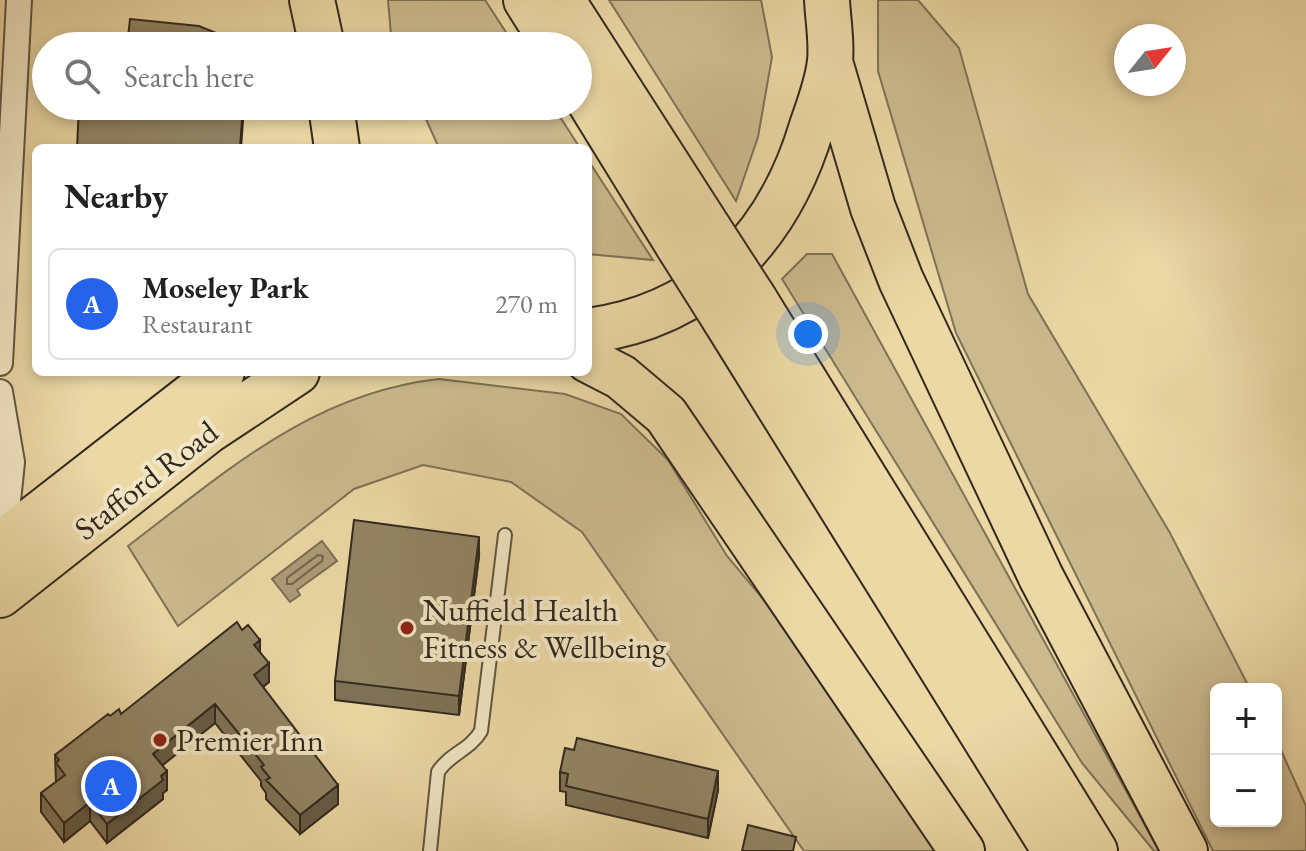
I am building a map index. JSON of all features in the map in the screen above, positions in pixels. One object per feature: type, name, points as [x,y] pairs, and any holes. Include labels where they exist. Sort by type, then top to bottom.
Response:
[{"type":"highway","points":[[312,0],[319,32]]},
{"type":"highway","points":[[336,32],[342,0]]},
{"type":"highway","points":[[526,0],[546,32]]},
{"type":"highway","points":[[562,0],[580,32]]},
{"type":"highway","points":[[827,0],[830,62],[873,208],[901,280],[1041,577],[1185,851]]},
{"type":"highway","points":[[592,54],[694,238],[1095,851]]},
{"type":"highway","points":[[592,330],[632,322],[685,301],[719,278],[757,237],[782,199],[802,158],[830,62]]},
{"type":"highway","points":[[592,102],[694,238]]},
{"type":"highway","points":[[333,120],[336,144]]},
{"type":"highway","points":[[740,310],[1055,851]]},
{"type":"highway","points":[[592,362],[621,377],[666,415],[962,851]]},
{"type":"highway","name":"Stafford Road","points":[[0,545],[217,376]]},
{"type":"highway","name":"Stafford Road","points":[[0,595],[208,431],[291,376]]},
{"type":"highway","points":[[0,574],[72,537]]},
{"type":"highway","points":[[0,615],[72,537]]},
{"type":"street","points":[[0,363],[19,0]]},
{"type":"street","points":[[0,392],[12,462],[10,502]]},
{"type":"lane","points":[[49,487],[93,475]]},
{"type":"lane","points":[[430,851],[438,772],[445,761],[475,741],[481,731],[505,535]]},
{"type":"shaded area","points":[[388,0],[485,0],[506,32],[391,32]]},
{"type":"shaded area","points":[[609,0],[761,0],[772,57],[758,137],[736,201]]},
{"type":"shaded area","points":[[878,0],[918,0],[959,48],[1028,294],[1170,533],[1247,683],[1210,683],[1210,827],[1282,827],[1282,752],[1306,806],[1306,851],[1213,851],[956,333],[878,71]]},
{"type":"shaded area","points":[[426,120],[562,120],[577,144],[437,144]]},
{"type":"shaded area","points":[[592,166],[653,260],[592,254]]},
{"type":"shaded area","points":[[807,254],[832,254],[1159,851],[1154,851],[1082,763],[782,279]]},
{"type":"shaded area","points":[[439,379],[565,394],[621,414],[668,460],[727,556],[835,685],[947,851],[804,851],[582,532],[511,482],[423,465],[354,489],[178,626],[128,546],[236,464],[311,418],[393,387]]},
{"type":"water","points":[[322,541],[337,561],[297,590],[300,595],[290,602],[272,579]]},
{"type":"building","points":[[130,19],[199,26],[214,32],[129,32]]},
{"type":"building","points":[[78,120],[242,120],[240,144],[77,144]]},
{"type":"building","name":"Nuffield Health Fitness & Wellbeing","points":[[354,520],[479,537],[459,696],[335,681]]},
{"type":"building","points":[[237,622],[242,630],[248,625],[260,640],[254,645],[269,663],[254,675],[338,785],[300,815],[266,780],[270,778],[261,767],[264,765],[215,704],[153,754],[167,771],[161,776],[163,780],[107,824],[90,802],[64,823],[41,793],[65,775],[56,763],[59,760],[55,755],[108,714],[110,716],[119,709],[121,714]]},
{"type":"building","points":[[577,738],[718,771],[708,819],[566,786],[568,774],[560,772],[565,748],[574,750]]},
{"type":"building","points":[[748,825],[796,837],[793,851],[742,851]]},
{"type":"place","name":"Nuffield Health Fitness & Wellbeing","points":[[407,628]]},
{"type":"place","name":"Premier Inn","points":[[160,740]]},
{"type":"place","name":"Moseley Park","points":[[111,786]]}]
